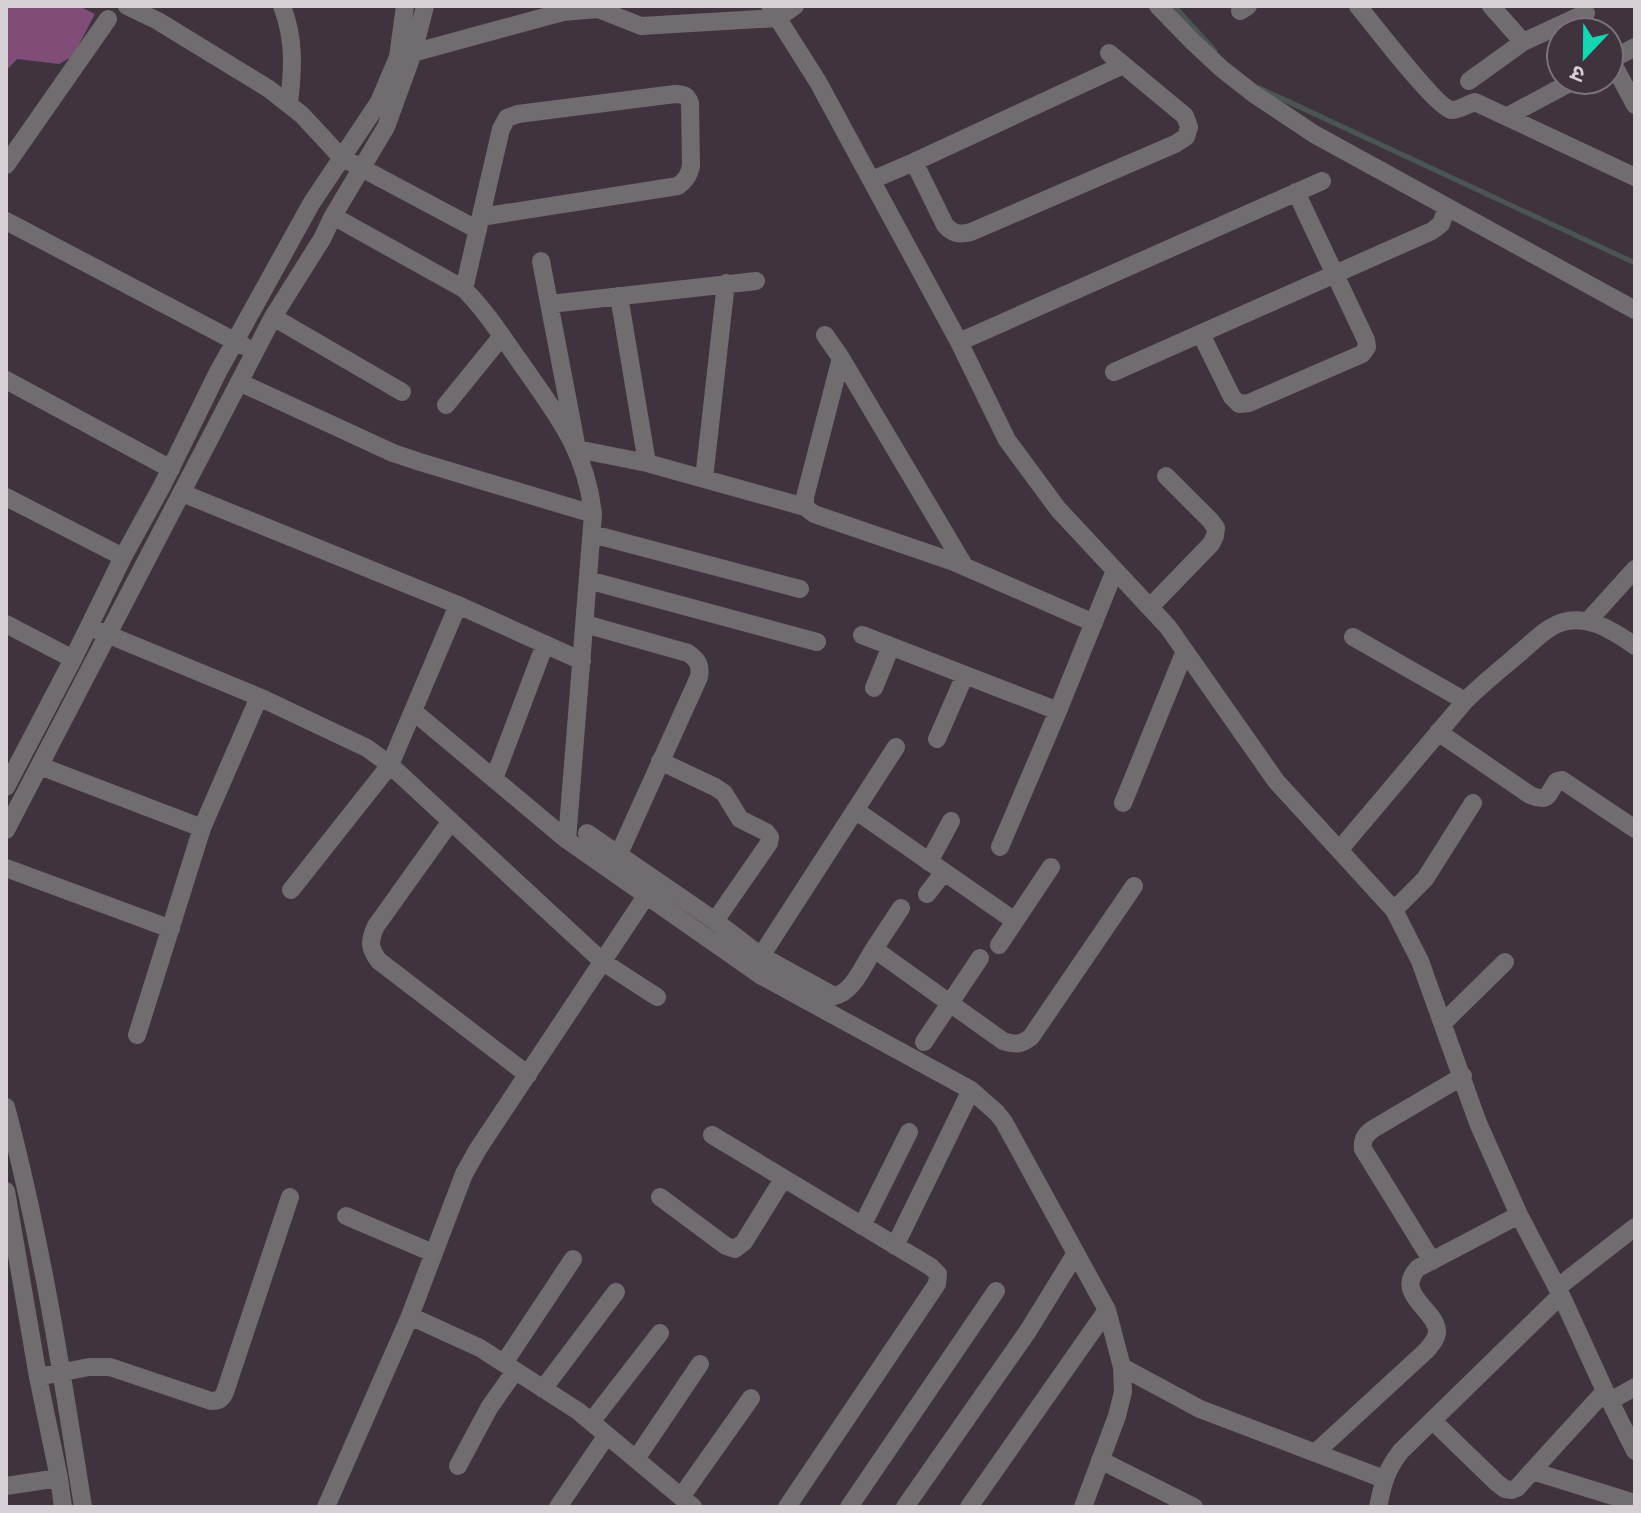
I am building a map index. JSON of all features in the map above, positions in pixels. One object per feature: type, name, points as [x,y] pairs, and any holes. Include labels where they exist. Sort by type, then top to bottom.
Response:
[{"type":"street","points":[[282,6],[290,32],[293,65],[289,104]]},
{"type":"street","points":[[6,830],[273,317],[386,127],[405,55],[405,6]]},
{"type":"street","points":[[6,787],[13,755],[73,659],[236,341],[311,204],[379,102],[405,55],[425,6]]},
{"type":"street","points":[[405,55],[563,12],[598,9],[641,26],[774,12],[795,6]]},
{"type":"street","points":[[1158,6],[1193,42],[1254,94],[1314,134],[1635,310]]},
{"type":"street","points":[[1358,6],[1429,92],[1449,110],[1455,111],[1475,102],[1635,177]]},
{"type":"street","points":[[1491,6],[1523,42]]},
{"type":"street","points":[[134,8],[289,104],[341,157],[479,223],[678,186],[689,175],[691,166],[688,97],[675,94],[518,114],[507,118],[501,129],[479,223],[464,289]]},
{"type":"street","points":[[774,12],[818,82],[872,180],[959,342],[1007,440],[1058,509],[1168,627],[1276,781],[1394,910],[1420,961],[1478,1123],[1519,1215],[1635,1451]]},
{"type":"street","points":[[1469,81],[1523,42],[1586,13]]},
{"type":"street","points":[[6,165],[108,19]]},
{"type":"street","points":[[872,180],[914,162],[1116,59],[1185,116],[1189,127],[1186,137],[1175,144],[961,234],[951,232],[945,225],[914,162]]},
{"type":"street","points":[[1625,87],[1635,105]]},
{"type":"street","points":[[1508,116],[1545,96]]},
{"type":"street","points":[[959,342],[1322,181]]},
{"type":"street","points":[[1201,334],[1232,397],[1239,404],[1249,403],[1362,354],[1367,347],[1296,192]]},
{"type":"street","points":[[1114,372],[1432,231],[1441,224],[1447,207]]},
{"type":"street","points":[[333,216],[464,289],[502,336],[560,419],[577,449],[647,463],[805,507],[814,514],[965,567],[1094,623]]},
{"type":"street","points":[[6,221],[255,351]]},
{"type":"street","points":[[541,261],[577,449],[591,491],[593,514],[567,840]]},
{"type":"street","points":[[550,304],[756,281]]},
{"type":"street","points":[[704,479],[726,283]]},
{"type":"street","points":[[619,296],[647,463]]},
{"type":"street","points":[[273,317],[402,392]]},
{"type":"street","points":[[825,335],[965,567]]},
{"type":"street","points":[[446,405],[502,336]]},
{"type":"street","points":[[805,507],[841,358]]},
{"type":"street","points":[[6,380],[171,469]]},
{"type":"street","points":[[239,382],[393,453],[593,514]]},
{"type":"street","points":[[1150,607],[1211,544],[1216,528],[1166,476]]},
{"type":"street","points":[[182,493],[458,605],[582,661]]},
{"type":"street","points":[[6,497],[123,557]]},
{"type":"street","points":[[592,534],[800,589]]},
{"type":"street","points":[[1588,621],[1635,569]]},
{"type":"street","points":[[1000,847],[1115,570]]},
{"type":"street","points":[[588,580],[817,642]]},
{"type":"street","points":[[291,890],[390,765],[458,605]]},
{"type":"street","points":[[1340,849],[1465,701],[1552,627],[1570,621],[1588,621],[1611,629],[1635,646]]},
{"type":"street","points":[[6,624],[73,659]]},
{"type":"street","points":[[585,624],[688,653],[701,668],[618,856]]},
{"type":"street","points":[[88,627],[259,697],[367,748],[390,765],[603,962],[657,997]]},
{"type":"street","points":[[862,635],[1058,711]]},
{"type":"street","points":[[1353,637],[1465,701]]},
{"type":"street","points":[[494,779],[545,644]]},
{"type":"street","points":[[874,688],[891,646]]},
{"type":"street","points":[[1123,803],[1185,651]]},
{"type":"street","points":[[937,739],[965,675]]},
{"type":"street","points":[[137,1035],[202,828],[259,697]]},
{"type":"street","points":[[413,711],[567,840],[651,889],[715,921],[761,956],[834,996],[848,989],[901,908]]},
{"type":"street","points":[[1438,732],[1530,795],[1546,798],[1557,781],[1562,780],[1635,829]]},
{"type":"street","points":[[761,956],[896,747]]},
{"type":"street","points":[[660,761],[724,793],[740,819],[770,837],[769,843],[715,921]]},
{"type":"street","points":[[40,766],[202,828]]},
{"type":"street","points":[[1394,910],[1425,879],[1473,803]]},
{"type":"street","points":[[855,810],[1015,921]]},
{"type":"street","points":[[451,821],[376,926],[371,938],[371,950],[379,961],[528,1075]]},
{"type":"street","points":[[927,894],[951,821]]},
{"type":"street","points":[[587,833],[618,856],[651,889],[760,975],[971,1090],[1004,1122],[1107,1310],[1122,1367],[1123,1392],[1117,1416],[1083,1507]]},
{"type":"street","points":[[999,945],[1051,867]]},
{"type":"street","points":[[6,868],[171,929]]},
{"type":"street","points":[[874,949],[1003,1041],[1015,1045],[1024,1043],[1134,886]]},
{"type":"street","points":[[326,1507],[410,1316],[464,1174],[651,889]]},
{"type":"street","points":[[924,1042],[980,958]]},
{"type":"street","points":[[1443,1023],[1505,962]]},
{"type":"street","points":[[1432,1261],[1363,1149],[1362,1142],[1373,1129],[1463,1076]]},
{"type":"street","points":[[895,1246],[971,1090]]},
{"type":"street","points":[[6,1107],[20,1159],[62,1373],[83,1507]]},
{"type":"street","points":[[862,1226],[909,1132]]},
{"type":"street","points":[[712,1135],[938,1274],[937,1284],[787,1507]]},
{"type":"street","points":[[660,1197],[726,1246],[735,1249],[744,1242],[783,1179]]},
{"type":"street","points":[[6,1191],[63,1507]]},
{"type":"street","points":[[38,1377],[89,1367],[110,1367],[211,1401],[223,1397],[290,1197]]},
{"type":"street","points":[[1315,1453],[1434,1341],[1436,1326],[1412,1292],[1410,1283],[1418,1268],[1519,1215]]},
{"type":"street","points":[[346,1216],[433,1253]]},
{"type":"street","points":[[1378,1507],[1384,1479],[1401,1451],[1559,1291],[1635,1227]]},
{"type":"street","points":[[905,1507],[1028,1331],[1076,1253]]},
{"type":"street","points":[[458,1466],[510,1367],[573,1259]]},
{"type":"street","points":[[849,1507],[996,1291]]},
{"type":"street","points":[[543,1389],[616,1292]]},
{"type":"street","points":[[969,1507],[1107,1310]]},
{"type":"street","points":[[410,1316],[480,1348],[578,1411],[688,1504],[751,1398]]},
{"type":"street","points":[[591,1422],[660,1333]]},
{"type":"street","points":[[636,1459],[700,1364]]},
{"type":"street","points":[[1122,1367],[1200,1409],[1384,1479]]},
{"type":"street","points":[[1433,1421],[1497,1483],[1512,1490],[1607,1396],[1635,1387]]},
{"type":"street","points":[[558,1507],[607,1435]]},
{"type":"street","points":[[1100,1460],[1194,1507]]},
{"type":"street","points":[[1532,1471],[1635,1503]]},
{"type":"street","points":[[6,1486],[59,1478]]},
{"type":"shaded area","points":[[6,6],[79,6],[95,14],[73,56],[59,64],[17,59],[6,71]]},
{"type":"waterway","points":[[1174,6],[1215,51]]},
{"type":"waterway","points":[[1259,88],[1635,263]]}]
